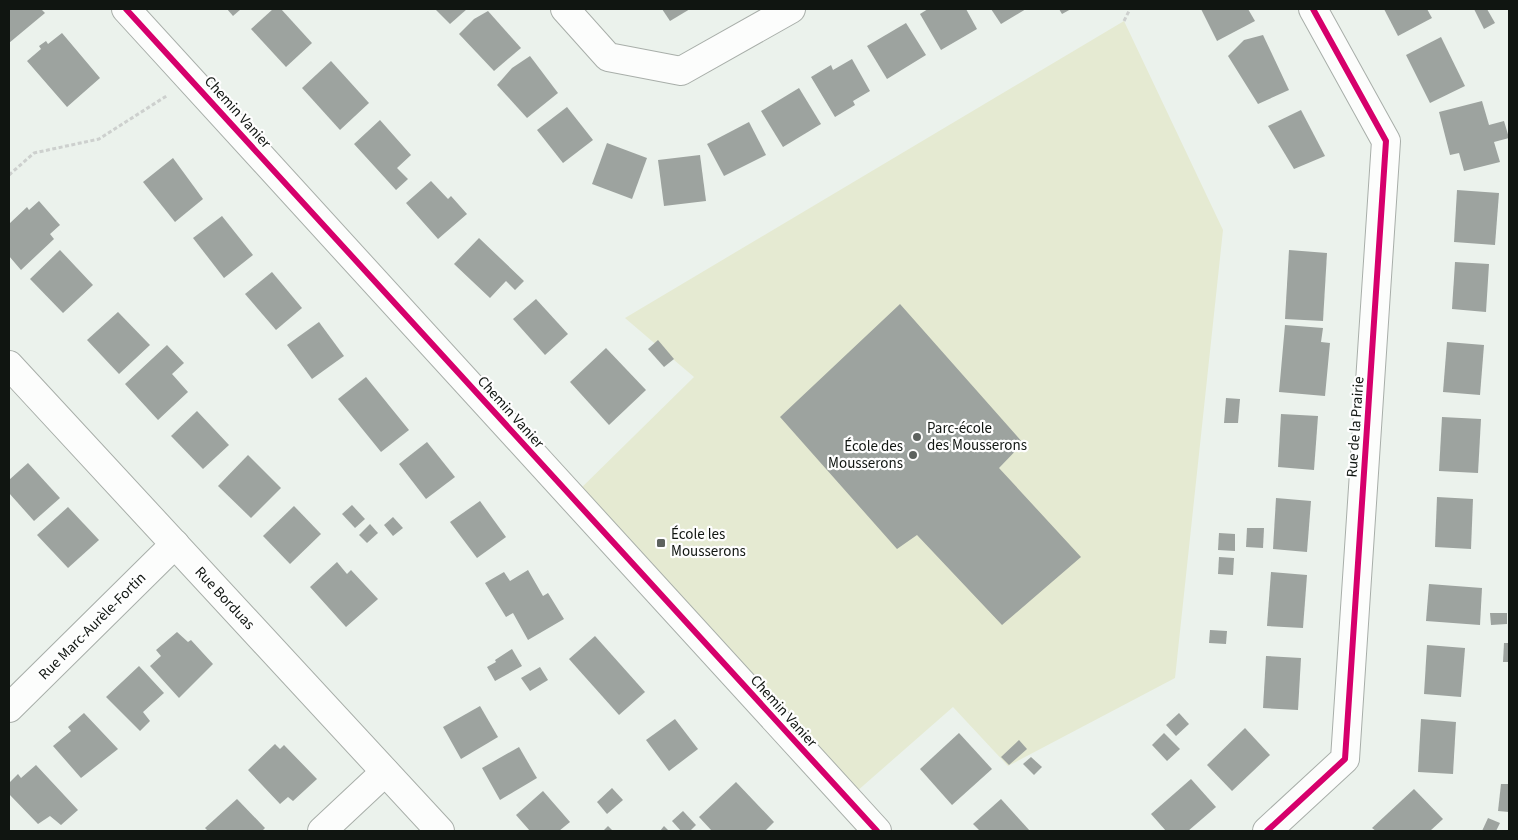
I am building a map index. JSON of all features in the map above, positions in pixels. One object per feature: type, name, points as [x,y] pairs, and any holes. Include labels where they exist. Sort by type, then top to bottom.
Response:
[{"type":"street","name":"Chemin Vanier","points":[[126,9],[877,831]]},
{"type":"street","points":[[565,9],[608,57],[681,71],[791,9]]},
{"type":"street","name":"Rue de la Prairie","points":[[1267,831],[1346,759],[1386,141],[1313,9]]},
{"type":"street","name":"Rue Borduas","points":[[9,365],[440,831]]},
{"type":"street","name":"Rue Marc-Aurèle-Fortin","points":[[9,708],[174,544]]},
{"type":"street","points":[[322,831],[385,772]]},
{"type":"path","points":[[1124,21],[1130,9]]},
{"type":"path","points":[[9,175],[34,153],[99,139],[191,80]]},
{"type":"green space","name":"Parc-école des Mousserons","points":[[1124,21],[1223,230],[1175,678],[1008,766],[953,707],[848,799],[572,497],[694,377],[625,318]]},
{"type":"building","points":[[9,9],[41,9],[45,13],[9,43]]},
{"type":"building","points":[[227,9],[241,9],[233,16]]},
{"type":"building","points":[[273,9],[281,9],[312,43],[286,67],[251,29]]},
{"type":"building","points":[[435,9],[467,9],[450,24]]},
{"type":"building","points":[[662,9],[690,9],[670,21]]},
{"type":"building","points":[[928,9],[966,9],[977,29],[941,50],[920,14]]},
{"type":"building","points":[[991,9],[1026,9],[1001,24]]},
{"type":"building","points":[[1059,9],[1071,9],[1062,14]]},
{"type":"building","points":[[1201,9],[1248,9],[1255,21],[1217,41]]},
{"type":"building","points":[[1384,9],[1427,9],[1432,18],[1398,36]]},
{"type":"building","points":[[1474,9],[1487,9],[1495,23],[1484,29]]},
{"type":"building","points":[[488,11],[521,48],[494,71],[459,34],[474,19]]},
{"type":"building","points":[[906,23],[926,55],[887,79],[867,46]]},
{"type":"building","points":[[62,33],[100,78],[67,107],[27,61],[41,49],[39,46],[46,41],[48,44]]},
{"type":"building","points":[[1263,35],[1289,90],[1258,104],[1228,56],[1244,40]]},
{"type":"building","points":[[1441,37],[1465,86],[1430,103],[1406,55]]},
{"type":"building","points":[[530,56],[558,93],[527,118],[497,85],[512,68]]},
{"type":"building","points":[[852,59],[870,91],[853,101],[855,105],[835,117],[811,77],[831,65],[833,70]]},
{"type":"building","points":[[331,61],[369,103],[340,130],[302,88]]},
{"type":"building","points":[[799,88],[821,124],[783,147],[761,111]]},
{"type":"building","points":[[1482,101],[1489,125],[1504,121],[1509,138],[1494,142],[1500,162],[1464,171],[1459,153],[1450,155],[1439,112]]},
{"type":"building","points":[[567,107],[593,140],[563,163],[537,130]]},
{"type":"building","points":[[1301,110],[1325,156],[1294,169],[1268,126]]},
{"type":"building","points":[[380,120],[411,155],[397,168],[408,179],[396,190],[354,144]]},
{"type":"building","points":[[749,122],[766,155],[724,176],[707,144]]},
{"type":"building","points":[[607,143],[647,158],[632,199],[592,184]]},
{"type":"building","points":[[700,155],[706,201],[664,206],[658,160]]},
{"type":"building","points":[[173,158],[203,199],[175,222],[143,182]]},
{"type":"building","points":[[431,181],[448,199],[451,196],[467,214],[438,239],[406,203]]},
{"type":"building","points":[[1457,190],[1499,193],[1495,245],[1454,242]]},
{"type":"building","points":[[39,201],[60,225],[50,234],[54,239],[21,270],[9,256],[9,224],[27,207],[29,210]]},
{"type":"building","points":[[222,216],[253,255],[224,278],[193,238]]},
{"type":"building","points":[[479,238],[524,281],[515,290],[506,281],[490,298],[454,264]]},
{"type":"building","points":[[60,250],[93,285],[63,313],[30,279]]},
{"type":"building","points":[[1289,250],[1327,253],[1323,321],[1285,319]]},
{"type":"building","points":[[1455,262],[1489,264],[1486,312],[1452,309]]},
{"type":"building","points":[[272,272],[302,308],[276,330],[245,294]]},
{"type":"building","points":[[536,299],[568,334],[545,355],[513,319]]},
{"type":"building","name":"École des Mousserons","points":[[900,304],[1023,443],[999,468],[1081,557],[1002,625],[917,535],[897,549],[780,417]]},
{"type":"building","points":[[118,312],[150,345],[119,374],[87,340]]},
{"type":"building","points":[[319,322],[344,356],[312,379],[287,345]]},
{"type":"building","points":[[1285,325],[1323,328],[1321,342],[1330,343],[1325,396],[1279,392]]},
{"type":"building","points":[[658,340],[674,359],[664,367],[648,349]]},
{"type":"building","points":[[1447,342],[1484,345],[1480,395],[1443,392]]},
{"type":"building","points":[[167,345],[184,363],[172,374],[188,392],[158,420],[125,384]]},
{"type":"building","points":[[606,348],[646,390],[609,425],[570,382]]},
{"type":"building","points":[[366,377],[409,430],[381,452],[338,399]]},
{"type":"building","points":[[1226,398],[1240,399],[1238,423],[1224,423]]},
{"type":"building","points":[[197,411],[229,445],[203,469],[171,436]]},
{"type":"building","points":[[1281,414],[1318,416],[1314,470],[1278,467]]},
{"type":"building","points":[[1442,417],[1481,419],[1478,473],[1439,471]]},
{"type":"building","points":[[427,442],[455,477],[426,499],[399,464]]},
{"type":"building","points":[[248,455],[281,488],[251,518],[218,486]]},
{"type":"building","points":[[28,463],[60,498],[34,521],[9,493],[9,480]]},
{"type":"building","points":[[1437,497],[1473,499],[1471,549],[1435,547]]},
{"type":"building","points":[[1276,498],[1311,501],[1307,552],[1273,549]]},
{"type":"building","points":[[480,501],[506,537],[477,558],[450,522]]},
{"type":"building","points":[[352,505],[365,519],[355,528],[342,514]]},
{"type":"building","points":[[294,506],[321,534],[290,564],[263,536]]},
{"type":"building","points":[[68,507],[99,540],[68,568],[37,535]]},
{"type":"building","points":[[393,517],[403,528],[393,536],[384,525]]},
{"type":"building","points":[[370,524],[378,533],[367,543],[359,535]]},
{"type":"building","points":[[1247,528],[1264,528],[1263,548],[1246,547]]},
{"type":"building","points":[[1219,533],[1235,534],[1235,551],[1218,550]]},
{"type":"building","points":[[1219,557],[1234,558],[1233,575],[1218,574]]},
{"type":"building","points":[[337,562],[347,574],[351,570],[378,599],[346,627],[310,587]]},
{"type":"building","points":[[528,570],[543,596],[548,593],[564,619],[528,640],[513,613],[506,617],[485,583],[504,572],[510,581]]},
{"type":"building","points":[[1271,572],[1307,575],[1303,628],[1267,626]]},
{"type":"building","points":[[1429,584],[1482,588],[1480,625],[1426,621]]},
{"type":"building","points":[[1490,613],[1507,613],[1507,624],[1491,625]]},
{"type":"building","points":[[1210,630],[1227,631],[1226,644],[1209,643]]},
{"type":"building","points":[[177,632],[188,642],[191,640],[213,664],[179,698],[150,666],[161,656],[156,650]]},
{"type":"building","points":[[595,636],[645,692],[619,715],[569,659]]},
{"type":"building","points":[[1504,643],[1509,643],[1509,662],[1503,662]]},
{"type":"building","points":[[1427,645],[1465,648],[1461,697],[1424,694]]},
{"type":"building","points":[[512,649],[522,666],[495,681],[487,667]]},
{"type":"building","points":[[1266,656],[1301,658],[1298,710],[1263,708]]},
{"type":"building","points":[[139,666],[164,693],[143,712],[150,721],[140,731],[106,697]]},
{"type":"building","points":[[540,667],[548,680],[530,691],[521,678]]},
{"type":"building","points":[[480,706],[498,737],[461,759],[443,727]]},
{"type":"building","points":[[84,713],[118,749],[81,778],[53,746],[71,731],[68,727]]},
{"type":"building","points":[[1179,713],[1189,724],[1176,736],[1166,725]]},
{"type":"building","points":[[675,719],[698,749],[669,771],[646,740]]},
{"type":"building","points":[[1421,719],[1456,722],[1453,774],[1418,772]]},
{"type":"building","points":[[1245,728],[1270,755],[1232,791],[1207,765]]},
{"type":"building","points":[[959,733],[992,769],[952,805],[920,769]]},
{"type":"building","points":[[1164,733],[1180,749],[1167,761],[1152,745]]},
{"type":"building","points":[[1019,740],[1027,749],[1009,765],[1001,757]]},
{"type":"building","points":[[275,744],[280,749],[284,745],[317,779],[293,801],[288,797],[280,804],[248,770]]},
{"type":"building","points":[[519,747],[537,778],[500,800],[482,768]]},
{"type":"building","points":[[1031,757],[1042,767],[1034,775],[1023,764]]},
{"type":"building","points":[[36,765],[78,810],[61,825],[50,816],[38,824],[9,794],[9,783],[18,774],[21,778]]},
{"type":"building","points":[[1191,779],[1216,807],[1188,831],[1166,831],[1151,814]]},
{"type":"building","points":[[736,782],[774,822],[765,831],[712,831],[699,817]]},
{"type":"building","points":[[1501,784],[1509,784],[1509,812],[1498,811]]},
{"type":"building","points":[[612,788],[623,800],[607,814],[597,802]]},
{"type":"building","points":[[1414,789],[1443,819],[1430,831],[1376,831],[1372,828]]},
{"type":"building","points":[[543,791],[570,822],[559,831],[530,831],[516,815]]},
{"type":"building","points":[[237,799],[265,828],[262,831],[208,831],[205,828]]},
{"type":"building","points":[[1001,799],[1030,831],[980,831],[973,824]]},
{"type":"building","points":[[683,811],[696,825],[690,831],[681,831],[672,821]]},
{"type":"building","points":[[1488,818],[1500,823],[1496,831],[1482,831]]},
{"type":"building","points":[[608,826],[613,831],[603,831]]},
{"type":"building","points":[[664,826],[669,831],[660,831]]},
{"type":"cycle path","points":[[126,9],[877,831]]},
{"type":"cycle path","points":[[1267,831],[1345,759],[1386,141],[1313,9]]},
{"type":"place","name":"Parc-école des Mousserons","points":[[917,437]]},
{"type":"place","name":"École des Mousserons","points":[[913,455]]},
{"type":"place","name":"École les Mousserons","points":[[661,543]]}]
